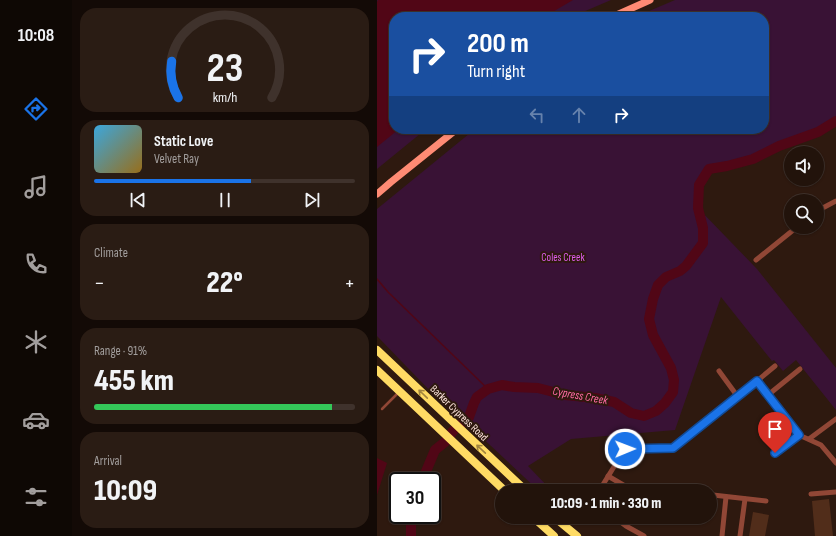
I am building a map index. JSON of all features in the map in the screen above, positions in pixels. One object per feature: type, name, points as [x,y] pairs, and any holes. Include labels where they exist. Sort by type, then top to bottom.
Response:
[{"type":"main road","name":"Barker Cypress Road","points":[[377,350],[518,484]]},
{"type":"main road","points":[[377,370],[498,484]]},
{"type":"main road","points":[[541,524],[552,534],[555,524]]},
{"type":"main road","points":[[562,524],[577,536]]},
{"type":"street","points":[[623,12],[650,0]]},
{"type":"street","points":[[377,194],[451,134]]},
{"type":"street","points":[[377,190],[391,182]]},
{"type":"street","points":[[824,207],[836,201]]},
{"type":"street","points":[[756,260],[788,234]]},
{"type":"street","points":[[603,484],[625,449],[673,448],[775,366]]},
{"type":"street","points":[[768,394],[800,369]]},
{"type":"street","points":[[719,371],[737,396]]},
{"type":"street","points":[[757,381],[799,435],[821,445],[836,463]]},
{"type":"street","points":[[809,439],[836,419]]},
{"type":"street","points":[[775,453],[799,435]]},
{"type":"street","points":[[608,476],[622,484]]},
{"type":"street","points":[[811,494],[836,492]]},
{"type":"street","points":[[717,496],[766,501]]},
{"type":"street","points":[[722,536],[726,497]]},
{"type":"street","points":[[740,536],[745,499]]},
{"type":"street","points":[[623,524],[644,536]]},
{"type":"lane","points":[[382,408],[399,392]]},
{"type":"green space","points":[[377,0],[611,0],[583,12],[389,12],[389,134],[420,134],[377,169]]},
{"type":"green space","name":"Coles Creek","points":[[675,0],[836,0],[836,121],[818,132],[779,146],[753,159],[709,169],[699,185],[698,208],[757,269],[836,368],[836,410],[796,360],[783,371],[774,360],[772,361],[721,297],[675,430],[571,439],[528,466],[545,484],[532,484],[460,417],[436,397],[377,336],[377,209],[469,134],[769,134],[769,12],[647,12]]},
{"type":"shaded area","points":[[378,0],[573,0],[553,12],[389,12],[389,134],[393,134],[377,147]]},
{"type":"shaded area","points":[[377,458],[387,463],[377,495]]},
{"type":"building","points":[[829,499],[833,536],[815,536],[812,501]]},
{"type":"building","points":[[753,512],[769,515],[765,536],[749,536]]},
{"type":"waterway","name":"Cypress Creek","points":[[426,472],[435,450],[445,442],[453,431],[469,417],[477,397],[488,389],[502,385],[538,388],[565,395],[595,398],[614,402],[631,413],[644,416],[656,411],[665,403],[673,392],[674,380],[671,368],[653,335],[649,319],[653,299],[658,285],[666,277],[680,271],[686,266],[703,243],[703,228],[698,208],[699,185],[709,169],[753,159],[779,146],[818,132],[836,121]]},
{"type":"waterway","points":[[377,279],[388,292],[488,389]]},
{"type":"waterway","name":"Cypress Creek","points":[[411,524],[411,536]]},
{"type":"route","points":[[625,449],[673,448],[757,381],[799,435],[775,453]]}]
